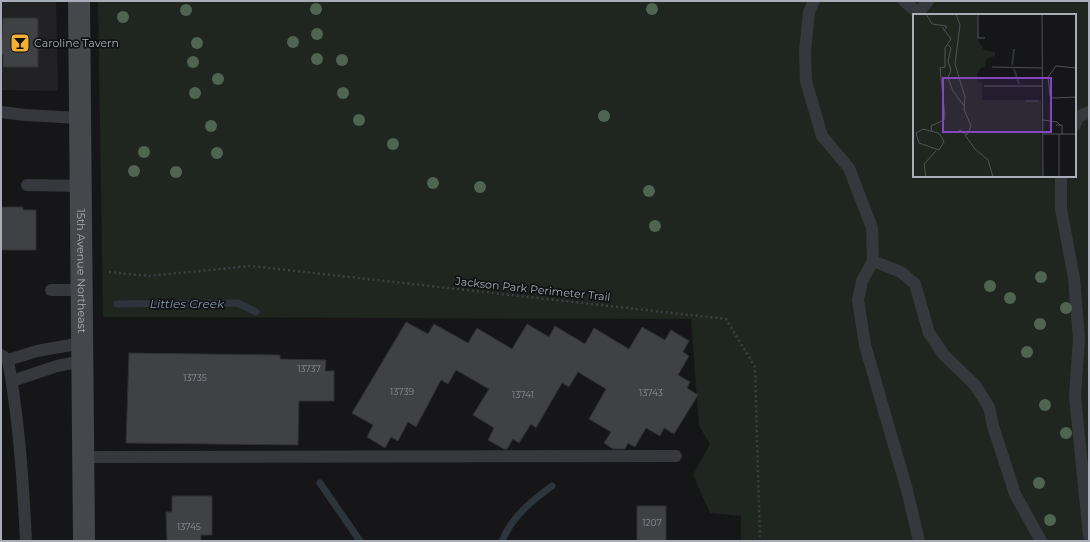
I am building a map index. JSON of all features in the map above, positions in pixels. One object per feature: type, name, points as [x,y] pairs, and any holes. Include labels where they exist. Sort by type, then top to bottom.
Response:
[{"type":"main road","name":"15th Avenue Northeast","points":[[79,1],[84,541]]},
{"type":"lane","points":[[814,1],[809,12],[805,51],[806,81],[822,136],[849,168],[872,228],[873,261],[862,281],[858,300],[866,345],[907,490],[919,541]]},
{"type":"lane","points":[[904,1],[918,13],[928,1]]},
{"type":"lane","points":[[1,112],[80,118]]},
{"type":"lane","points":[[1076,122],[1078,117],[1089,112]]},
{"type":"lane","points":[[1061,177],[1061,209],[1074,278],[1079,339],[1075,396],[1089,536]]},
{"type":"lane","points":[[27,186],[81,186]]},
{"type":"lane","points":[[873,261],[901,272],[916,284],[929,333],[944,355],[975,385],[989,407],[993,426],[1015,494],[1041,541]]},
{"type":"lane","points":[[51,290],[82,290]]},
{"type":"lane","points":[[26,541],[24,484],[12,381],[4,357],[37,351],[82,352]]},
{"type":"lane","points":[[12,381],[57,366],[82,352]]},
{"type":"lane","points":[[83,457],[676,456]]},
{"type":"path","name":"Jackson Park Perimeter Trail","points":[[110,272],[148,276],[251,266],[726,319],[755,367],[760,541]]},
{"type":"shaded area","points":[[1,1],[56,1],[58,91],[1,90]]},
{"type":"shaded area","points":[[98,1],[1089,1],[1089,541],[741,541],[741,516],[710,513],[693,475],[710,444],[699,426],[691,319],[103,317]]},
{"type":"building","name":"Caroline Tavern","points":[[3,18],[38,18],[38,67],[3,67],[3,55],[1,55]]},
{"type":"building","points":[[1,207],[23,207],[23,210],[36,210],[36,250],[1,250]]},
{"type":"building","points":[[406,322],[428,334],[434,324],[468,343],[477,328],[512,349],[527,324],[549,337],[555,326],[585,344],[594,328],[629,349],[642,327],[665,340],[671,330],[689,341],[683,352],[689,356],[678,375],[690,382],[687,388],[698,395],[674,434],[664,428],[660,436],[646,428],[635,447],[628,443],[625,449],[613,449],[604,443],[611,432],[589,419],[606,389],[578,372],[569,387],[562,383],[536,428],[531,424],[519,443],[513,439],[507,449],[504,449],[488,440],[494,428],[473,415],[489,389],[456,370],[448,384],[441,380],[416,427],[408,422],[398,441],[391,437],[385,448],[367,437],[373,425],[352,413]]},
{"type":"building","points":[[129,353],[280,355],[280,359],[326,360],[325,371],[334,371],[334,401],[299,401],[298,445],[126,443]]},
{"type":"building","points":[[172,496],[212,496],[212,535],[201,535],[201,541],[167,541],[166,512],[172,512]]},
{"type":"building","points":[[637,506],[666,506],[666,541],[637,541]]},
{"type":"waterway","name":"Littles Creek","points":[[117,304],[238,303],[256,312]]},
{"type":"waterway","name":"Littles Creek","points":[[320,483],[360,541]]},
{"type":"waterway","points":[[502,541],[511,524],[523,510],[552,486]]},
{"type":"place","name":"Caroline Tavern","points":[[20,43]]}]
